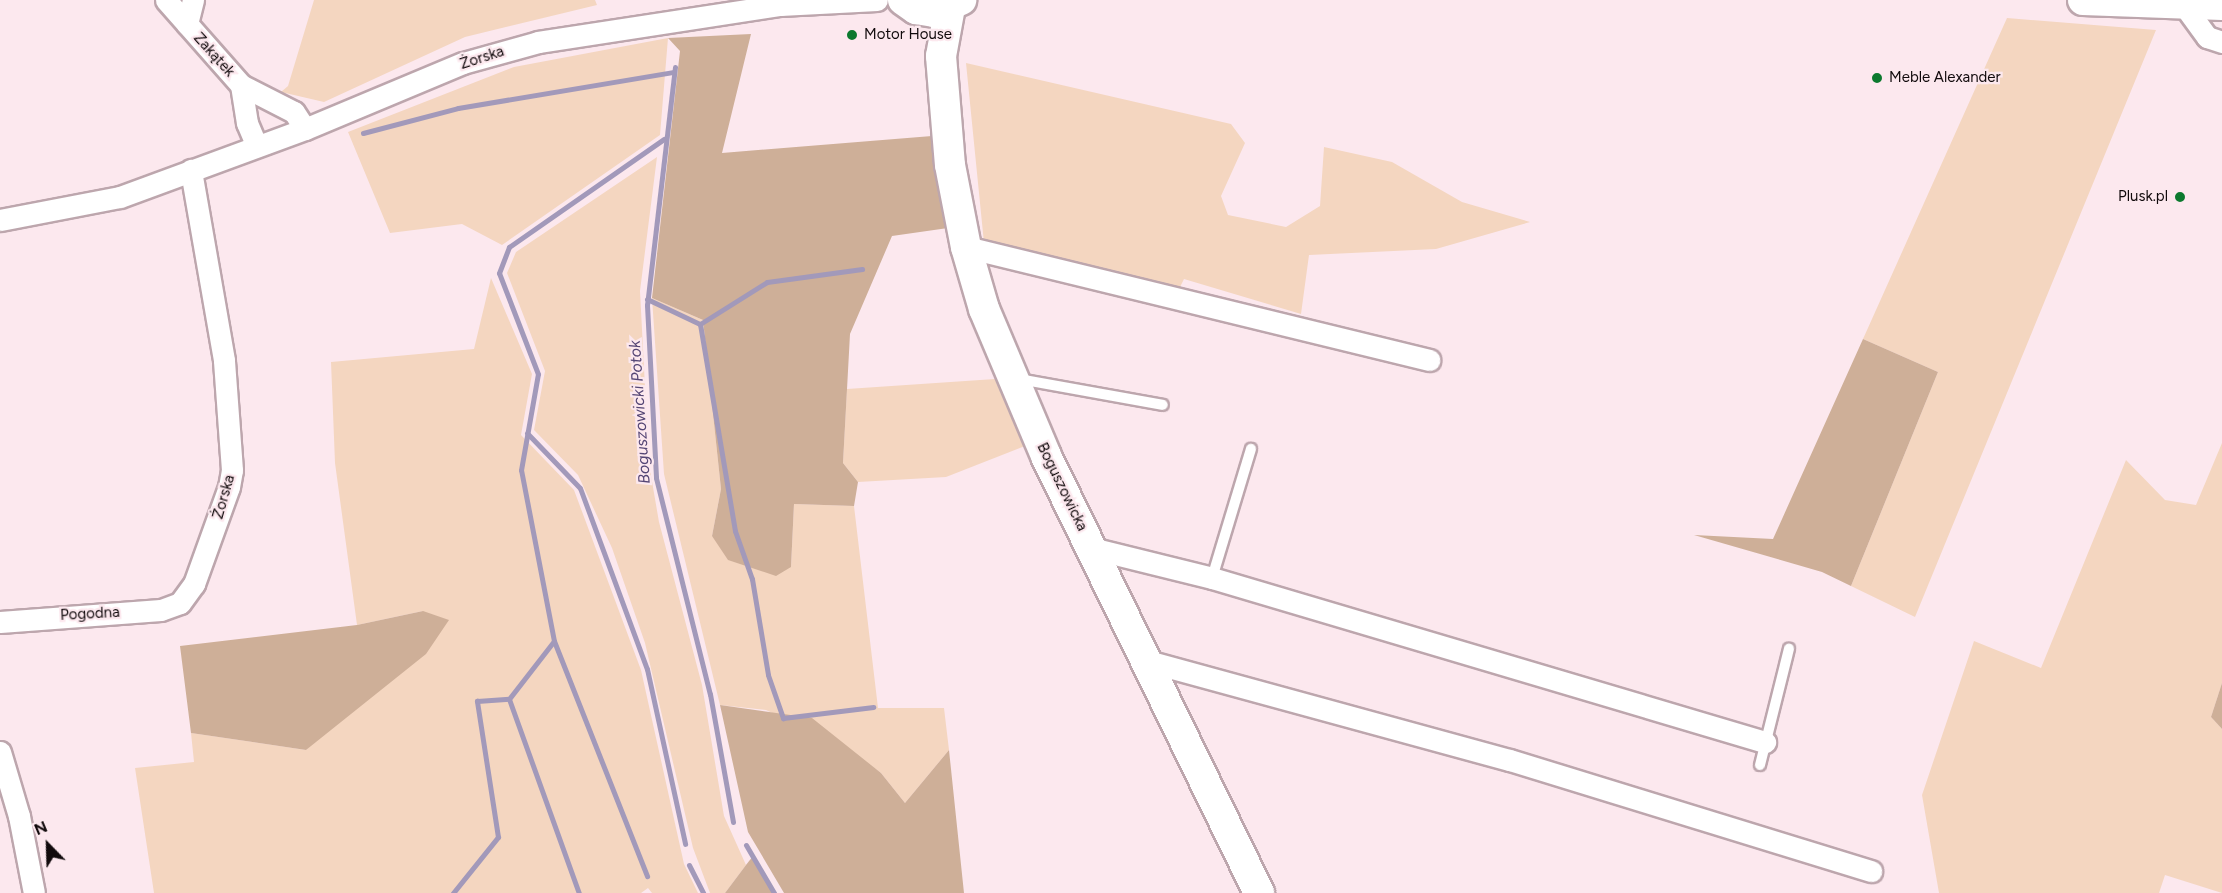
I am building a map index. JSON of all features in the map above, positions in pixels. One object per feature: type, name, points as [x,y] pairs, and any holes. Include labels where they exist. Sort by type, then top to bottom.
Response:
[{"type":"street","name":"Zakątek","points":[[166,0],[241,85],[294,112],[305,129]]},
{"type":"street","name":"Zakątek","points":[[187,24],[193,0]]},
{"type":"street","name":"Żorska","points":[[0,220],[110,199],[305,129],[463,63],[518,47],[594,30],[797,2],[877,0]]},
{"type":"street","points":[[2083,0],[2222,5]]},
{"type":"street","points":[[912,5],[934,12],[956,4]]},
{"type":"street","name":"Boguszowicka","points":[[956,4],[941,56],[950,165],[966,247],[984,309],[1091,548],[1259,893]]},
{"type":"street","points":[[2183,4],[2207,37],[2222,42]]},
{"type":"street","name":"Boguszowicka","points":[[912,5],[941,56]]},
{"type":"street","name":"Zakątek","points":[[241,85],[248,129],[257,146]]},
{"type":"street","name":"Żorska","points":[[180,603],[194,584],[230,487],[232,470],[224,360],[191,171]]},
{"type":"street","points":[[966,247],[1429,360]]},
{"type":"street","points":[[1091,548],[1212,578],[1765,742]]},
{"type":"street","name":"Pogodna","points":[[0,622],[161,610],[180,603]]},
{"type":"street","points":[[1146,661],[1510,760],[1872,871]]},
{"type":"street","points":[[0,752],[20,816],[34,893]]},
{"type":"lane","points":[[1013,378],[1163,405]]},
{"type":"lane","points":[[1212,578],[1251,449]]},
{"type":"lane","points":[[1761,765],[1789,649]]},
{"type":"shaded area","points":[[314,0],[595,0],[597,5],[465,37],[324,102],[281,92],[288,86]]},
{"type":"shaded area","points":[[2007,18],[2156,30],[1915,617],[1851,586],[1938,372],[1863,339]]},
{"type":"shaded area","points":[[751,34],[722,153],[932,136],[948,228],[892,236],[850,334],[843,463],[858,482],[854,506],[794,504],[791,567],[776,576],[728,560],[712,536],[721,489],[703,320],[652,298],[680,51],[668,38]]},
{"type":"shaded area","points":[[668,38],[660,135],[502,245],[462,224],[390,233],[348,132],[514,67]]},
{"type":"shaded area","points":[[966,63],[1231,124],[1245,143],[1221,196],[1228,215],[1286,227],[1320,206],[1324,147],[1392,162],[1462,202],[1530,222],[1436,249],[1309,255],[1301,314],[1184,279],[1178,291],[984,243]]},
{"type":"shaded area","points":[[657,157],[640,291],[649,464],[659,522],[702,685],[724,816],[746,865],[725,893],[710,893],[693,848],[645,643],[612,548],[578,475],[534,430],[545,371],[507,273],[516,252]]},
{"type":"shaded area","points":[[491,278],[532,374],[521,435],[574,490],[641,670],[684,864],[698,893],[652,893],[648,888],[641,893],[154,893],[135,768],[194,762],[191,733],[306,750],[423,611],[357,625],[335,463],[331,362],[474,349]]},
{"type":"shaded area","points":[[652,298],[703,320],[721,489],[712,536],[791,567],[794,504],[854,506],[878,708],[944,708],[949,750],[905,803],[881,773],[852,752],[766,710],[720,705],[664,474]]},
{"type":"shaded area","points":[[1863,339],[1938,372],[1851,586],[1822,572],[1694,535],[1773,539]]},
{"type":"shaded area","points":[[995,379],[1025,446],[946,477],[858,482],[843,463],[847,389]]},
{"type":"shaded area","points":[[2222,443],[2222,683],[2211,717],[2222,729],[2222,893],[2165,875],[2159,893],[1939,893],[1922,795],[1974,641],[2041,668],[2126,460],[2165,500],[2196,505]]},
{"type":"shaded area","points":[[423,611],[449,620],[426,654],[306,750],[191,733],[180,646],[357,625]]},
{"type":"shaded area","points":[[2222,683],[2222,729],[2211,717]]},
{"type":"shaded area","points":[[720,705],[812,718],[881,773],[905,803],[949,750],[964,893],[784,893],[748,832]]},
{"type":"shaded area","points":[[753,856],[774,893],[725,893],[746,865]]},
{"type":"waterway","name":"Boguszowicki Potok","points":[[675,67],[647,305],[656,478],[710,694],[733,822]]},
{"type":"waterway","points":[[363,133],[458,108],[674,72]]},
{"type":"waterway","points":[[453,893],[498,837],[477,701],[509,699],[554,641],[521,470],[538,374],[499,273],[509,247],[664,139]]},
{"type":"waterway","points":[[700,324],[767,282],[862,269]]},
{"type":"waterway","points":[[647,299],[700,324],[735,531],[752,579],[768,675],[783,718],[873,707]]},
{"type":"waterway","points":[[527,433],[580,488],[647,669],[685,844]]},
{"type":"waterway","points":[[554,641],[647,876]]},
{"type":"waterway","points":[[509,699],[579,893]]},
{"type":"waterway","name":"Boguszowicki Potok","points":[[746,845],[774,893]]},
{"type":"waterway","points":[[689,865],[703,893]]},
{"type":"place","name":"Motor House","points":[[852,35]]},
{"type":"place","name":"Meble Alexander","points":[[1877,78]]},
{"type":"place","name":"Plusk.pl","points":[[2180,197]]}]
